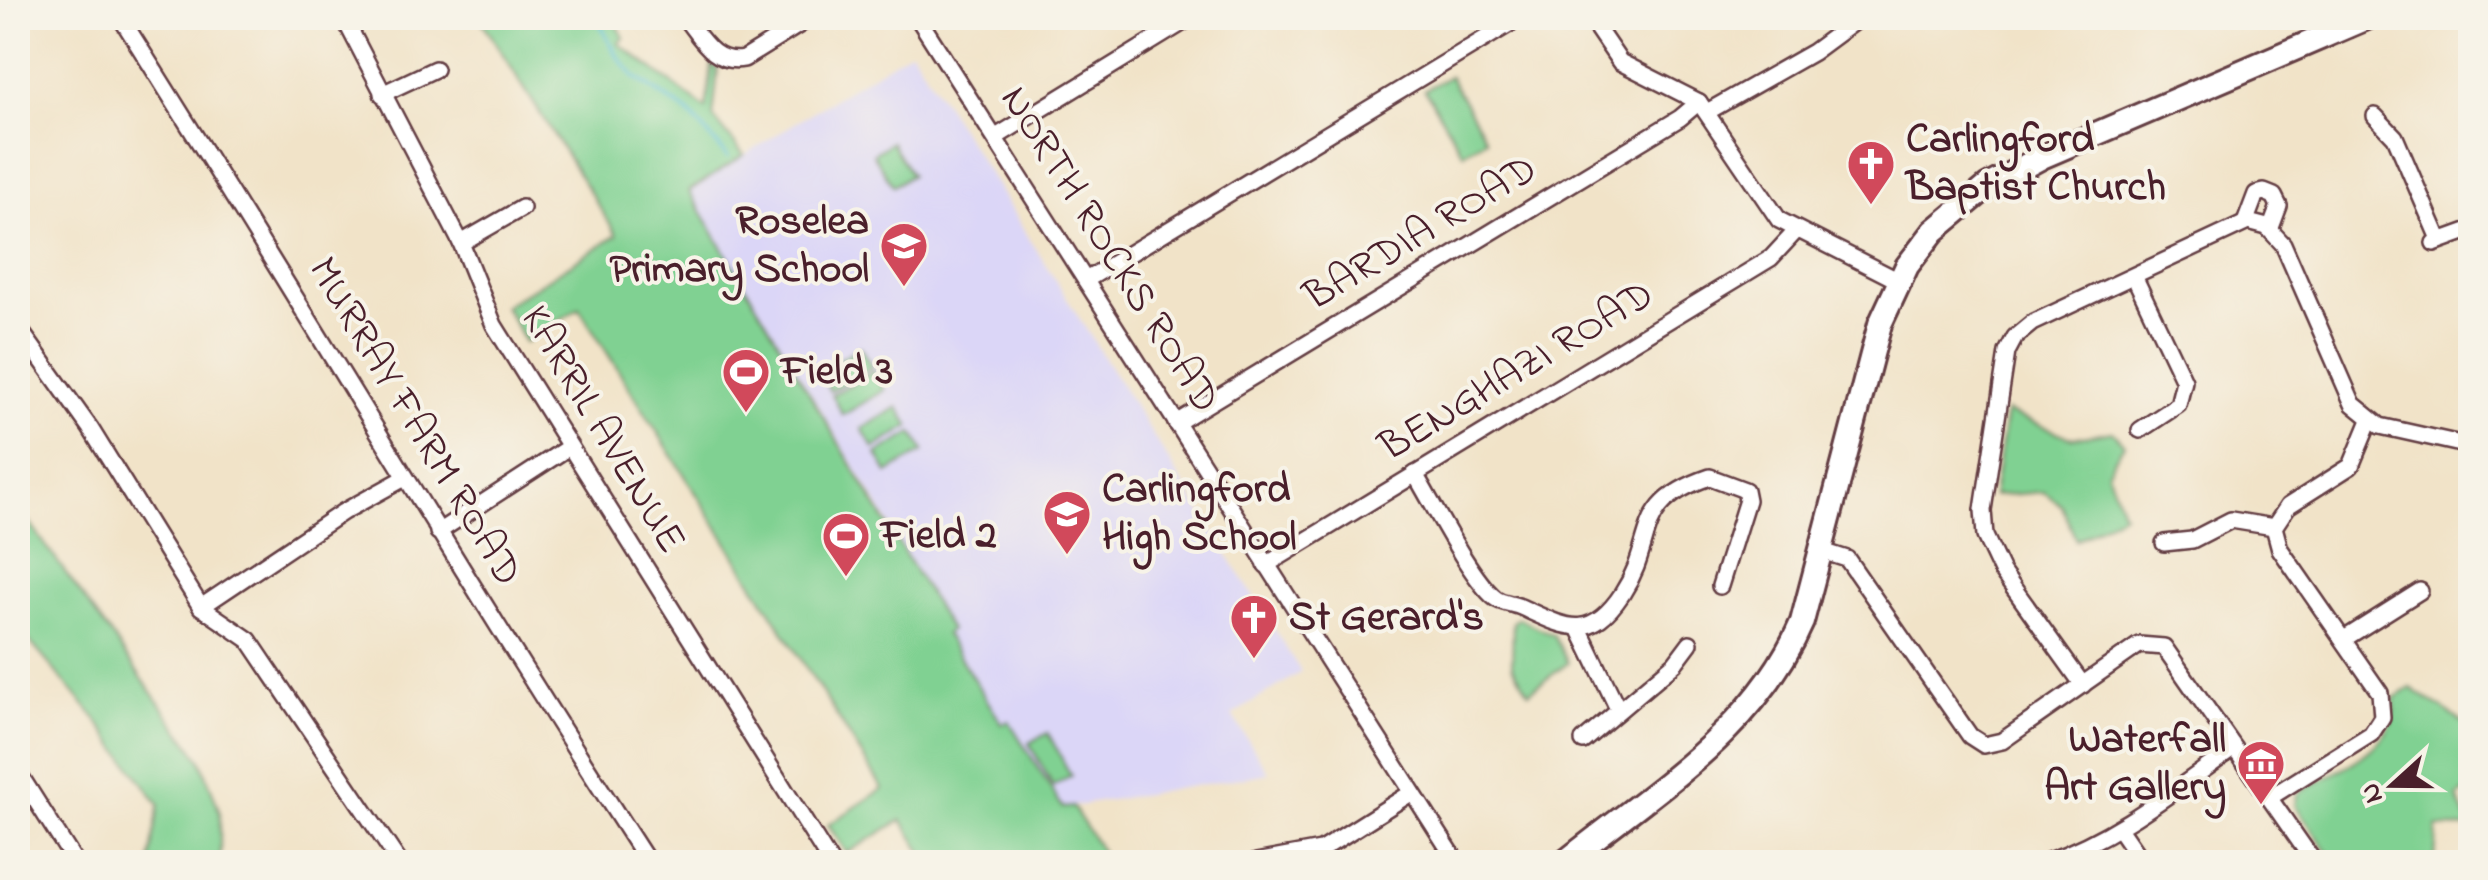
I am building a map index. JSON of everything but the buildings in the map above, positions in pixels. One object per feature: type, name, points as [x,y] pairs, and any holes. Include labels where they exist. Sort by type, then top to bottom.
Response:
[{"type":"highway","points":[[1565,862],[1733,727],[1774,677],[1802,622],[1874,341],[1899,281],[1934,231],[2000,179],[2319,27],[2367,18]]},
{"type":"highway","points":[[1588,862],[1644,802]]},
{"type":"street","name":"MURRAY FARM ROAD","points":[[121,18],[258,232],[403,479],[648,862]]},
{"type":"street","name":"KARRIL AVENUE","points":[[344,18],[418,154],[461,243],[494,325],[824,861]]},
{"type":"street","points":[[685,18],[719,57],[737,61],[810,18]]},
{"type":"street","name":"NORTH ROCKS ROAD","points":[[918,18],[1457,862]]},
{"type":"street","points":[[996,138],[1190,18]]},
{"type":"street","points":[[1086,280],[1519,18]]},
{"type":"street","points":[[1590,18],[1620,62],[1703,107],[1772,212],[1797,230],[1899,281]]},
{"type":"street","name":"BARDIA ROAD","points":[[1176,422],[1680,118],[1813,52],[1859,18]]},
{"type":"street","points":[[382,94],[436,69]]},
{"type":"street","points":[[2375,116],[2395,137],[2437,241],[2470,230]]},
{"type":"street","points":[[2245,223],[2256,194],[2264,192],[2274,196],[2279,206],[2270,230]]},
{"type":"street","points":[[461,243],[522,208]]},
{"type":"street","points":[[2083,686],[2002,572],[1986,536],[1983,510],[2010,344],[2032,323],[2245,223],[2270,230],[2283,244],[2353,404],[2370,420],[2470,446]]},
{"type":"street","name":"BENGHAZI ROAD","points":[[1266,565],[1771,258],[1797,230]]},
{"type":"street","points":[[2134,276],[2184,381],[2178,405],[2140,430]]},
{"type":"street","points":[[18,327],[80,414],[202,607],[249,640],[398,862]]},
{"type":"street","points":[[2269,798],[2371,734],[2380,722],[2380,693],[2280,548],[2274,527],[2288,506],[2351,466],[2370,420]]},
{"type":"street","points":[[438,532],[570,448]]},
{"type":"street","points":[[1415,474],[1494,598],[1579,628],[1600,618],[1620,598],[1646,528],[1662,504],[1680,488],[1710,478],[1741,488],[1747,496],[1720,586]]},
{"type":"street","points":[[202,607],[343,512],[403,479]]},
{"type":"street","points":[[2164,544],[2192,540],[2230,520],[2274,527]]},
{"type":"street","points":[[1822,551],[1847,560],[1977,742],[1998,743],[2140,645],[2161,646],[2171,653],[2314,862]]},
{"type":"street","points":[[2344,639],[2420,591]]},
{"type":"street","points":[[1579,628],[1618,710]]},
{"type":"street","points":[[1583,741],[1674,663],[1690,643]]},
{"type":"street","points":[[2046,862],[2096,844],[2120,830],[2234,748]]},
{"type":"street","points":[[18,772],[75,862]]},
{"type":"street","points":[[1256,862],[1321,850],[1412,793]]},
{"type":"street","name":"NORTH ROCKS ROAD","points":[[1432,826],[1447,862]]},
{"type":"street","points":[[2120,830],[2142,862]]},
{"type":"shaded area","points":[[911,50],[1301,672],[1232,715],[1269,773],[1063,808],[1009,721],[1002,725],[945,633],[949,630],[895,533],[689,190]]},
{"type":"green space","points":[[480,18],[614,18],[624,38],[618,43],[706,109],[712,65],[718,68],[713,117],[744,155],[689,191],[950,630],[945,634],[1002,724],[1009,721],[1063,808],[1073,807],[1108,862],[929,862],[902,820],[847,853],[828,825],[883,789],[579,308],[525,342],[504,306],[617,235]]},
{"type":"green space","points":[[1449,76],[1486,139],[1463,153],[1425,90]]},
{"type":"green space","points":[[891,142],[911,175],[893,186],[873,154]]},
{"type":"green space","points":[[860,347],[872,367],[830,391],[818,372]]},
{"type":"green space","points":[[874,371],[885,390],[843,415],[832,395]]},
{"type":"green space","points":[[898,407],[910,426],[874,448],[862,429]]},
{"type":"green space","points":[[2006,412],[2072,438],[2112,431],[2124,444],[2107,472],[2123,513],[2076,540],[2062,506],[2044,492],[1993,496]]},
{"type":"green space","points":[[913,433],[924,451],[888,473],[877,454]]},
{"type":"green space","points":[[18,507],[201,760],[220,813],[220,862],[150,862],[159,804],[92,714],[18,628]]},
{"type":"green space","points":[[1518,618],[1553,635],[1568,663],[1529,692],[1512,666],[1513,622]]},
{"type":"green space","points":[[2411,688],[2464,723],[2470,719],[2470,788],[2457,797],[2470,828],[2437,827],[2435,862],[2335,862],[2295,805],[2297,794],[2376,745],[2394,716],[2395,698]]},
{"type":"green space","points":[[1048,733],[1071,776],[1053,786],[1029,743]]},
{"type":"waterway","points":[[597,18],[616,54],[635,77],[689,113],[728,157]]},
{"type":"place","name":"Carlingford Baptist Church","points":[[1871,206]]},
{"type":"place","name":"Roselea Primary School","points":[[904,288]]},
{"type":"place","name":"Field 3","points":[[746,414]]},
{"type":"place","name":"Carlingford High School","points":[[1067,556]]},
{"type":"place","name":"Field 2","points":[[846,578]]},
{"type":"place","name":"St Gerard's","points":[[1254,660]]},
{"type":"place","name":"Waterfall Art Gallery","points":[[2261,806]]}]
